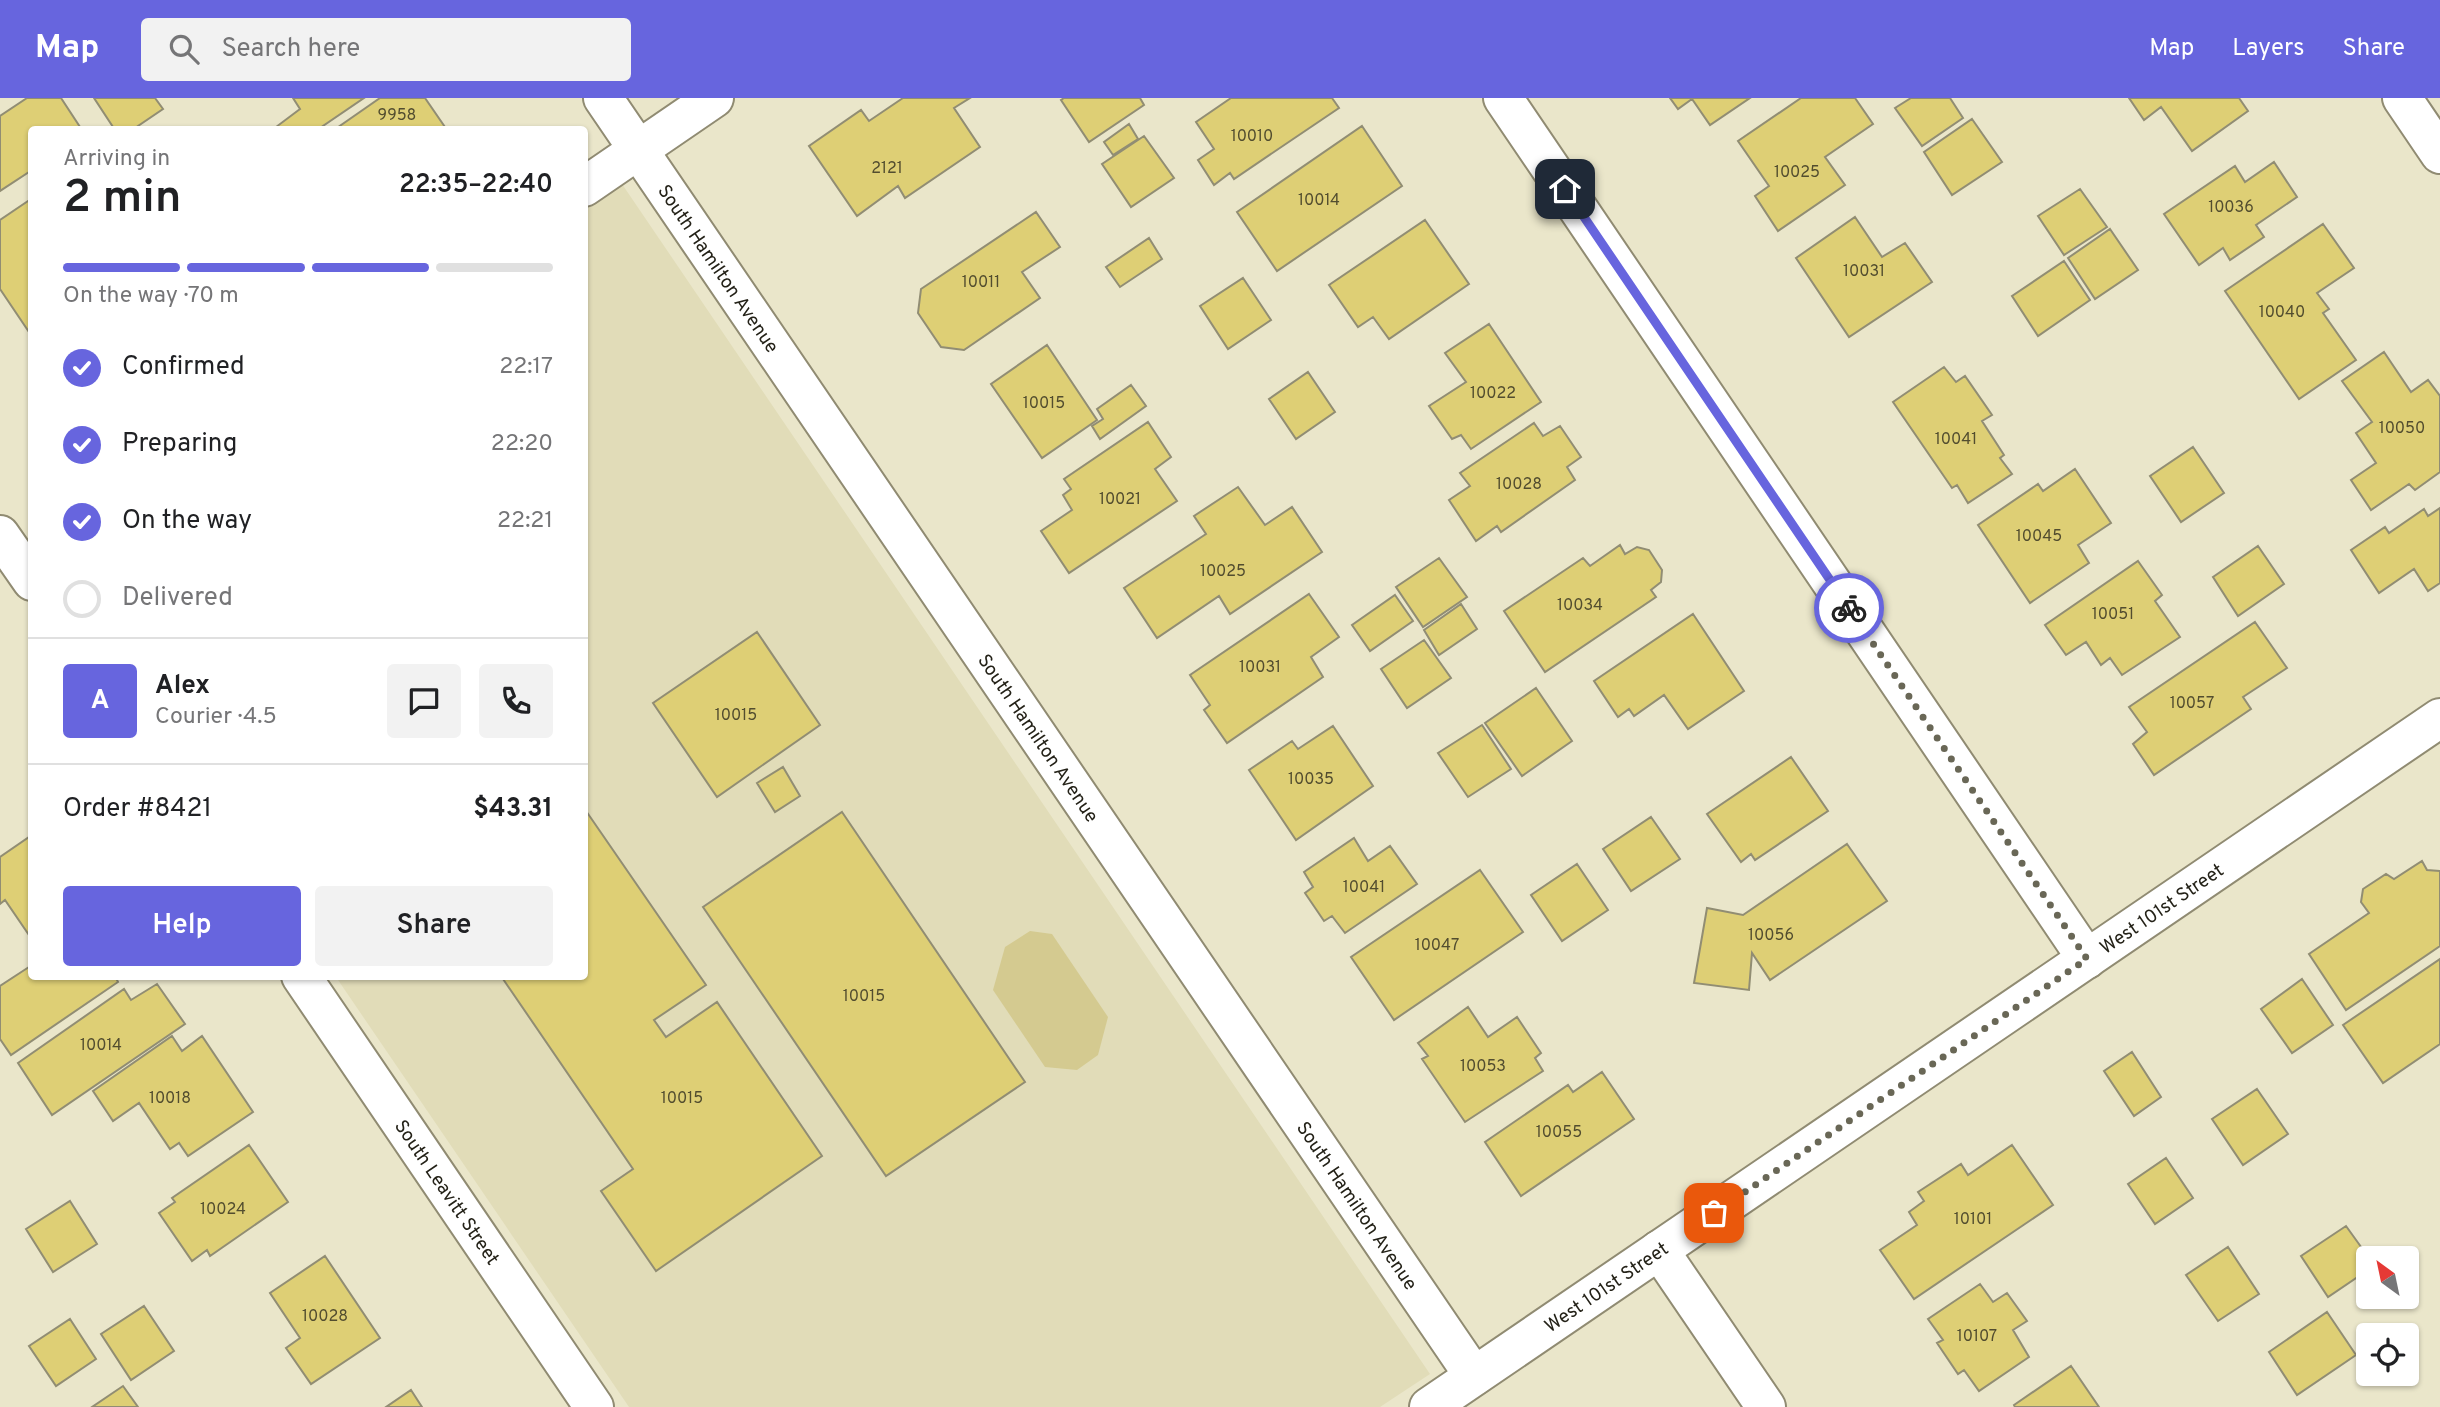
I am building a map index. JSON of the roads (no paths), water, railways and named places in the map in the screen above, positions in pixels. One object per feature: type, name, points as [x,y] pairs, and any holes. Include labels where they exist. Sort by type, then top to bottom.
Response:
[{"type":"street","name":"South Hamilton Avenue","points":[[603,98],[1474,1376]]},
{"type":"street","points":[[588,184],[714,98]]},
{"type":"street","points":[[1503,98],[2087,959]]},
{"type":"street","points":[[2402,98],[2440,155]]},
{"type":"street","points":[[0,535],[22,575]]},
{"type":"street","name":"West 101st Street","points":[[1429,1407],[2440,718]]},
{"type":"street","name":"South Leavitt Street","points":[[304,980],[594,1407]]},
{"type":"street","points":[[1659,1250],[1766,1407]]}]
